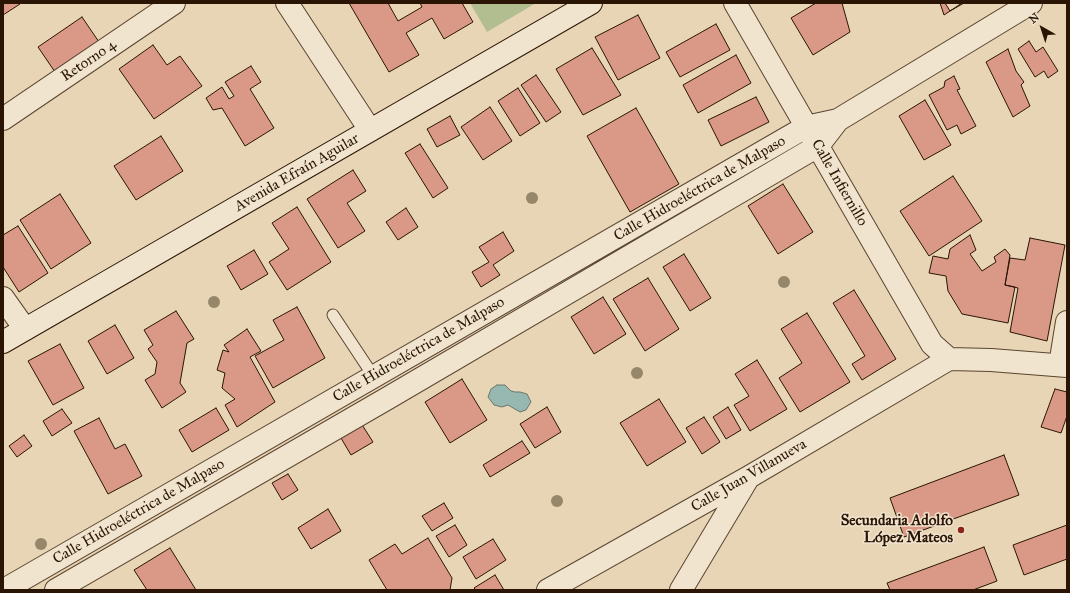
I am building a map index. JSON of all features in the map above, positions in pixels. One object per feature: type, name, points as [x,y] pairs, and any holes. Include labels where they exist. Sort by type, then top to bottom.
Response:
[{"type":"street","name":"Retorno 4","points":[[3,120],[174,3]]},
{"type":"street","points":[[287,3],[370,130]]},
{"type":"street","name":"Avenida Efraín Aguilar","points":[[3,342],[591,3]]},
{"type":"street","name":"Calle Infiernillo","points":[[735,3],[932,344],[949,359]]},
{"type":"street","name":"Calle Hidroeléctrica de Malpaso","points":[[4,590],[806,128],[838,120],[1031,3]]},
{"type":"street","name":"Calle Hidroeléctrica de Malpaso","points":[[56,590],[388,398],[818,146],[838,120]]},
{"type":"street","points":[[3,298],[25,329]]},
{"type":"street","points":[[949,359],[991,360],[1063,365],[1067,322]]},
{"type":"street","name":"Calle Juan Villanueva","points":[[548,590],[749,477],[949,359]]},
{"type":"street","points":[[374,377],[388,398]]},
{"type":"street","points":[[681,590],[749,477]]},
{"type":"lane","points":[[333,315],[374,377]]},
{"type":"green space","points":[[470,3],[536,3],[487,32]]},
{"type":"water","points":[[497,385],[505,385],[511,391],[527,394],[531,402],[526,410],[520,412],[508,405],[502,407],[494,405],[488,397],[491,389]]},
{"type":"building","points":[[3,3],[20,3],[20,4],[3,15]]},
{"type":"building","points":[[349,3],[388,3],[398,21],[422,7],[420,3],[462,3],[473,22],[444,39],[432,18],[406,33],[419,55],[389,72]]},
{"type":"building","points":[[816,3],[842,3],[850,32],[813,55],[791,18]]},
{"type":"building","points":[[940,3],[962,3],[944,15]]},
{"type":"building","points":[[945,3],[964,3],[950,11]]},
{"type":"building","points":[[638,15],[660,58],[618,80],[595,37]]},
{"type":"building","points":[[82,17],[99,42],[55,72],[38,47]]},
{"type":"building","points":[[716,24],[730,50],[680,77],[666,52]]},
{"type":"building","points":[[1029,41],[1036,52],[1043,47],[1058,71],[1048,78],[1044,71],[1035,77],[1018,49]]},
{"type":"building","points":[[153,45],[167,65],[180,56],[202,86],[154,119],[119,69]]},
{"type":"building","points":[[592,48],[621,95],[583,115],[556,69]]},
{"type":"building","points":[[1008,49],[1016,71],[1024,82],[1021,85],[1030,106],[1013,117],[986,62]]},
{"type":"building","points":[[736,55],[751,83],[698,113],[683,85]]},
{"type":"building","points":[[251,66],[261,82],[250,89],[274,128],[245,146],[222,108],[213,110],[206,98],[222,87],[229,99],[234,96],[225,82]]},
{"type":"building","points":[[536,75],[561,112],[546,122],[521,85]]},
{"type":"building","points":[[954,76],[960,89],[957,90],[976,126],[961,134],[957,125],[947,130],[929,95],[944,87],[945,81]]},
{"type":"building","points":[[518,88],[540,123],[520,136],[498,101]]},
{"type":"building","points":[[756,97],[769,122],[721,146],[708,120]]},
{"type":"building","points":[[925,100],[951,145],[924,160],[899,116]]},
{"type":"building","points":[[490,107],[512,141],[483,160],[461,127]]},
{"type":"building","points":[[636,108],[679,184],[630,212],[587,136]]},
{"type":"building","points":[[450,116],[460,135],[437,147],[427,129]]},
{"type":"building","points":[[161,136],[183,171],[136,200],[114,166]]},
{"type":"building","points":[[420,144],[448,188],[433,198],[405,153]]},
{"type":"building","points":[[353,170],[366,191],[347,203],[365,231],[338,248],[307,199]]},
{"type":"building","points":[[953,176],[982,221],[929,256],[900,211]]},
{"type":"building","points":[[783,184],[813,232],[778,254],[748,206]]},
{"type":"building","points":[[60,194],[91,243],[51,269],[20,220]]},
{"type":"building","points":[[297,207],[331,262],[287,290],[269,262],[289,249],[272,223]]},
{"type":"building","points":[[406,208],[418,227],[398,240],[386,222]]},
{"type":"building","points":[[18,226],[48,273],[19,292],[3,267],[3,235]]},
{"type":"building","points":[[503,232],[514,251],[493,265],[500,275],[481,287],[472,272],[489,262],[479,247]]},
{"type":"building","points":[[970,235],[976,250],[970,254],[982,271],[996,262],[994,257],[1005,249],[1010,255],[1005,285],[1015,287],[1008,323],[962,314],[948,291],[946,276],[929,273],[933,256],[948,259],[950,249]]},
{"type":"building","points":[[1030,238],[1065,245],[1047,341],[1010,332],[1018,288],[1005,285],[1010,258],[1025,260]]},
{"type":"building","points":[[254,250],[268,274],[241,290],[227,266]]},
{"type":"building","points":[[684,254],[711,298],[690,311],[663,267]]},
{"type":"building","points":[[648,278],[679,329],[645,351],[613,299]]},
{"type":"building","points":[[854,290],[896,359],[862,380],[852,364],[865,356],[833,303]]},
{"type":"building","points":[[603,297],[626,334],[594,354],[571,317]]},
{"type":"building","points":[[297,307],[325,358],[273,388],[255,356],[284,340],[273,320]]},
{"type":"building","points":[[176,311],[194,339],[187,343],[180,383],[186,392],[162,408],[145,380],[155,374],[157,362],[148,349],[153,345],[144,330]]},
{"type":"building","points":[[807,313],[850,382],[800,412],[779,378],[802,363],[781,329]]},
{"type":"building","points":[[115,325],[134,358],[107,374],[88,341]]},
{"type":"building","points":[[247,329],[261,351],[250,357],[275,402],[237,427],[225,405],[235,399],[222,388],[225,373],[217,370],[223,350],[229,352],[224,345]]},
{"type":"building","points":[[60,344],[84,388],[53,405],[28,361]]},
{"type":"building","points":[[757,360],[787,409],[750,431],[734,405],[749,396],[735,374]]},
{"type":"building","points":[[462,379],[487,420],[450,443],[425,402]]},
{"type":"building","points":[[1055,389],[1067,392],[1067,416],[1061,433],[1041,427]]},
{"type":"building","points":[[659,399],[686,442],[647,466],[620,423]]},
{"type":"building","points":[[547,407],[561,432],[535,448],[520,424]]},
{"type":"building","points":[[728,407],[741,430],[726,439],[713,417]]},
{"type":"building","points":[[216,408],[229,430],[192,452],[179,430]]},
{"type":"building","points":[[62,409],[72,423],[52,436],[43,421]]},
{"type":"building","points":[[704,417],[720,442],[702,454],[686,428]]},
{"type":"building","points":[[99,418],[115,449],[125,444],[142,476],[108,494],[74,431]]},
{"type":"building","points":[[359,420],[373,442],[351,455],[338,433]]},
{"type":"building","points":[[24,435],[32,446],[17,457],[9,446]]},
{"type":"building","points":[[522,441],[530,453],[490,477],[483,465]]},
{"type":"building","points":[[1004,455],[1019,495],[904,537],[890,498]]},
{"type":"building","points":[[288,474],[298,490],[282,500],[272,483]]},
{"type":"building","points":[[444,503],[453,518],[432,531],[422,516]]},
{"type":"building","points":[[328,509],[341,531],[311,549],[298,528]]},
{"type":"building","points":[[455,525],[467,545],[449,557],[436,536]]},
{"type":"building","points":[[1067,525],[1067,559],[1024,575],[1013,545]]},
{"type":"building","points":[[428,538],[452,578],[450,590],[387,590],[369,560],[395,544],[402,554]]},
{"type":"building","points":[[493,539],[506,560],[476,579],[463,557]]},
{"type":"building","points":[[984,547],[997,581],[973,590],[890,590],[887,583]]},
{"type":"building","points":[[170,548],[196,590],[147,590],[134,570]]},
{"type":"building","points":[[495,575],[504,590],[476,590],[474,588]]},
{"type":"place","name":"Secundaria Adolfo López Mateos","points":[[961,530]]}]
